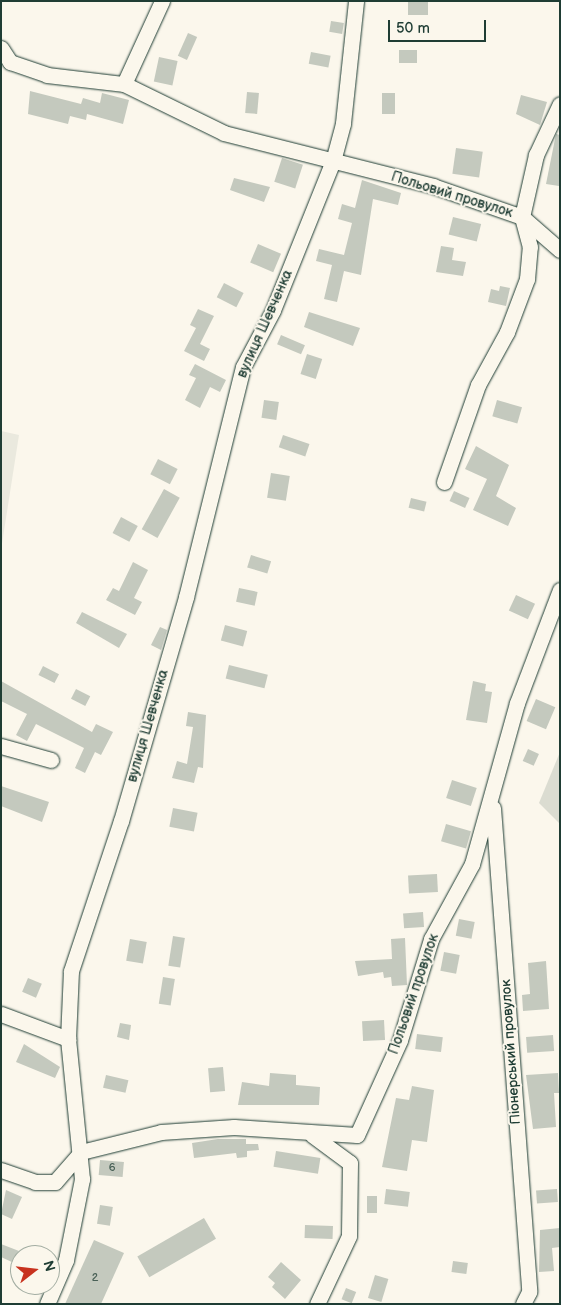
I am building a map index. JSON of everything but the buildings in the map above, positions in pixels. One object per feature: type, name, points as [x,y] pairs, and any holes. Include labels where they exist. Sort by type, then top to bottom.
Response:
[{"type":"street","points":[[124,84],[162,1]]},
{"type":"street","name":"вулиця Шевченка","points":[[47,1304],[77,1220],[81,1152],[68,1039],[72,970],[121,821],[186,597],[244,367],[273,310],[333,161],[343,123],[356,1]]},
{"type":"street","points":[[1,48],[6,60],[48,75],[124,84],[224,133],[333,161]]},
{"type":"street","points":[[444,482],[478,385],[507,332],[527,279],[530,247],[522,217],[536,156],[560,104]]},
{"type":"street","name":"Польовий провулок","points":[[333,161],[433,186],[522,217],[560,250]]},
{"type":"street","name":"Польовий провулок","points":[[81,1152],[162,1132],[234,1127],[312,1135],[357,1136],[400,1040],[431,939],[472,864],[493,799],[518,703],[560,590]]},
{"type":"street","points":[[1,746],[51,760]]},
{"type":"street","name":"Піонерський провулок","points":[[493,799],[529,1292],[523,1304]]},
{"type":"street","points":[[1,1014],[68,1039]]},
{"type":"street","points":[[312,1135],[350,1163],[349,1236],[316,1304]]},
{"type":"street","points":[[1,1170],[29,1181],[55,1182],[81,1152]]},
{"type":"shaded area","points":[[1,431],[19,435],[1,550]]},
{"type":"shaded area","points":[[560,752],[560,824],[539,803]]}]
